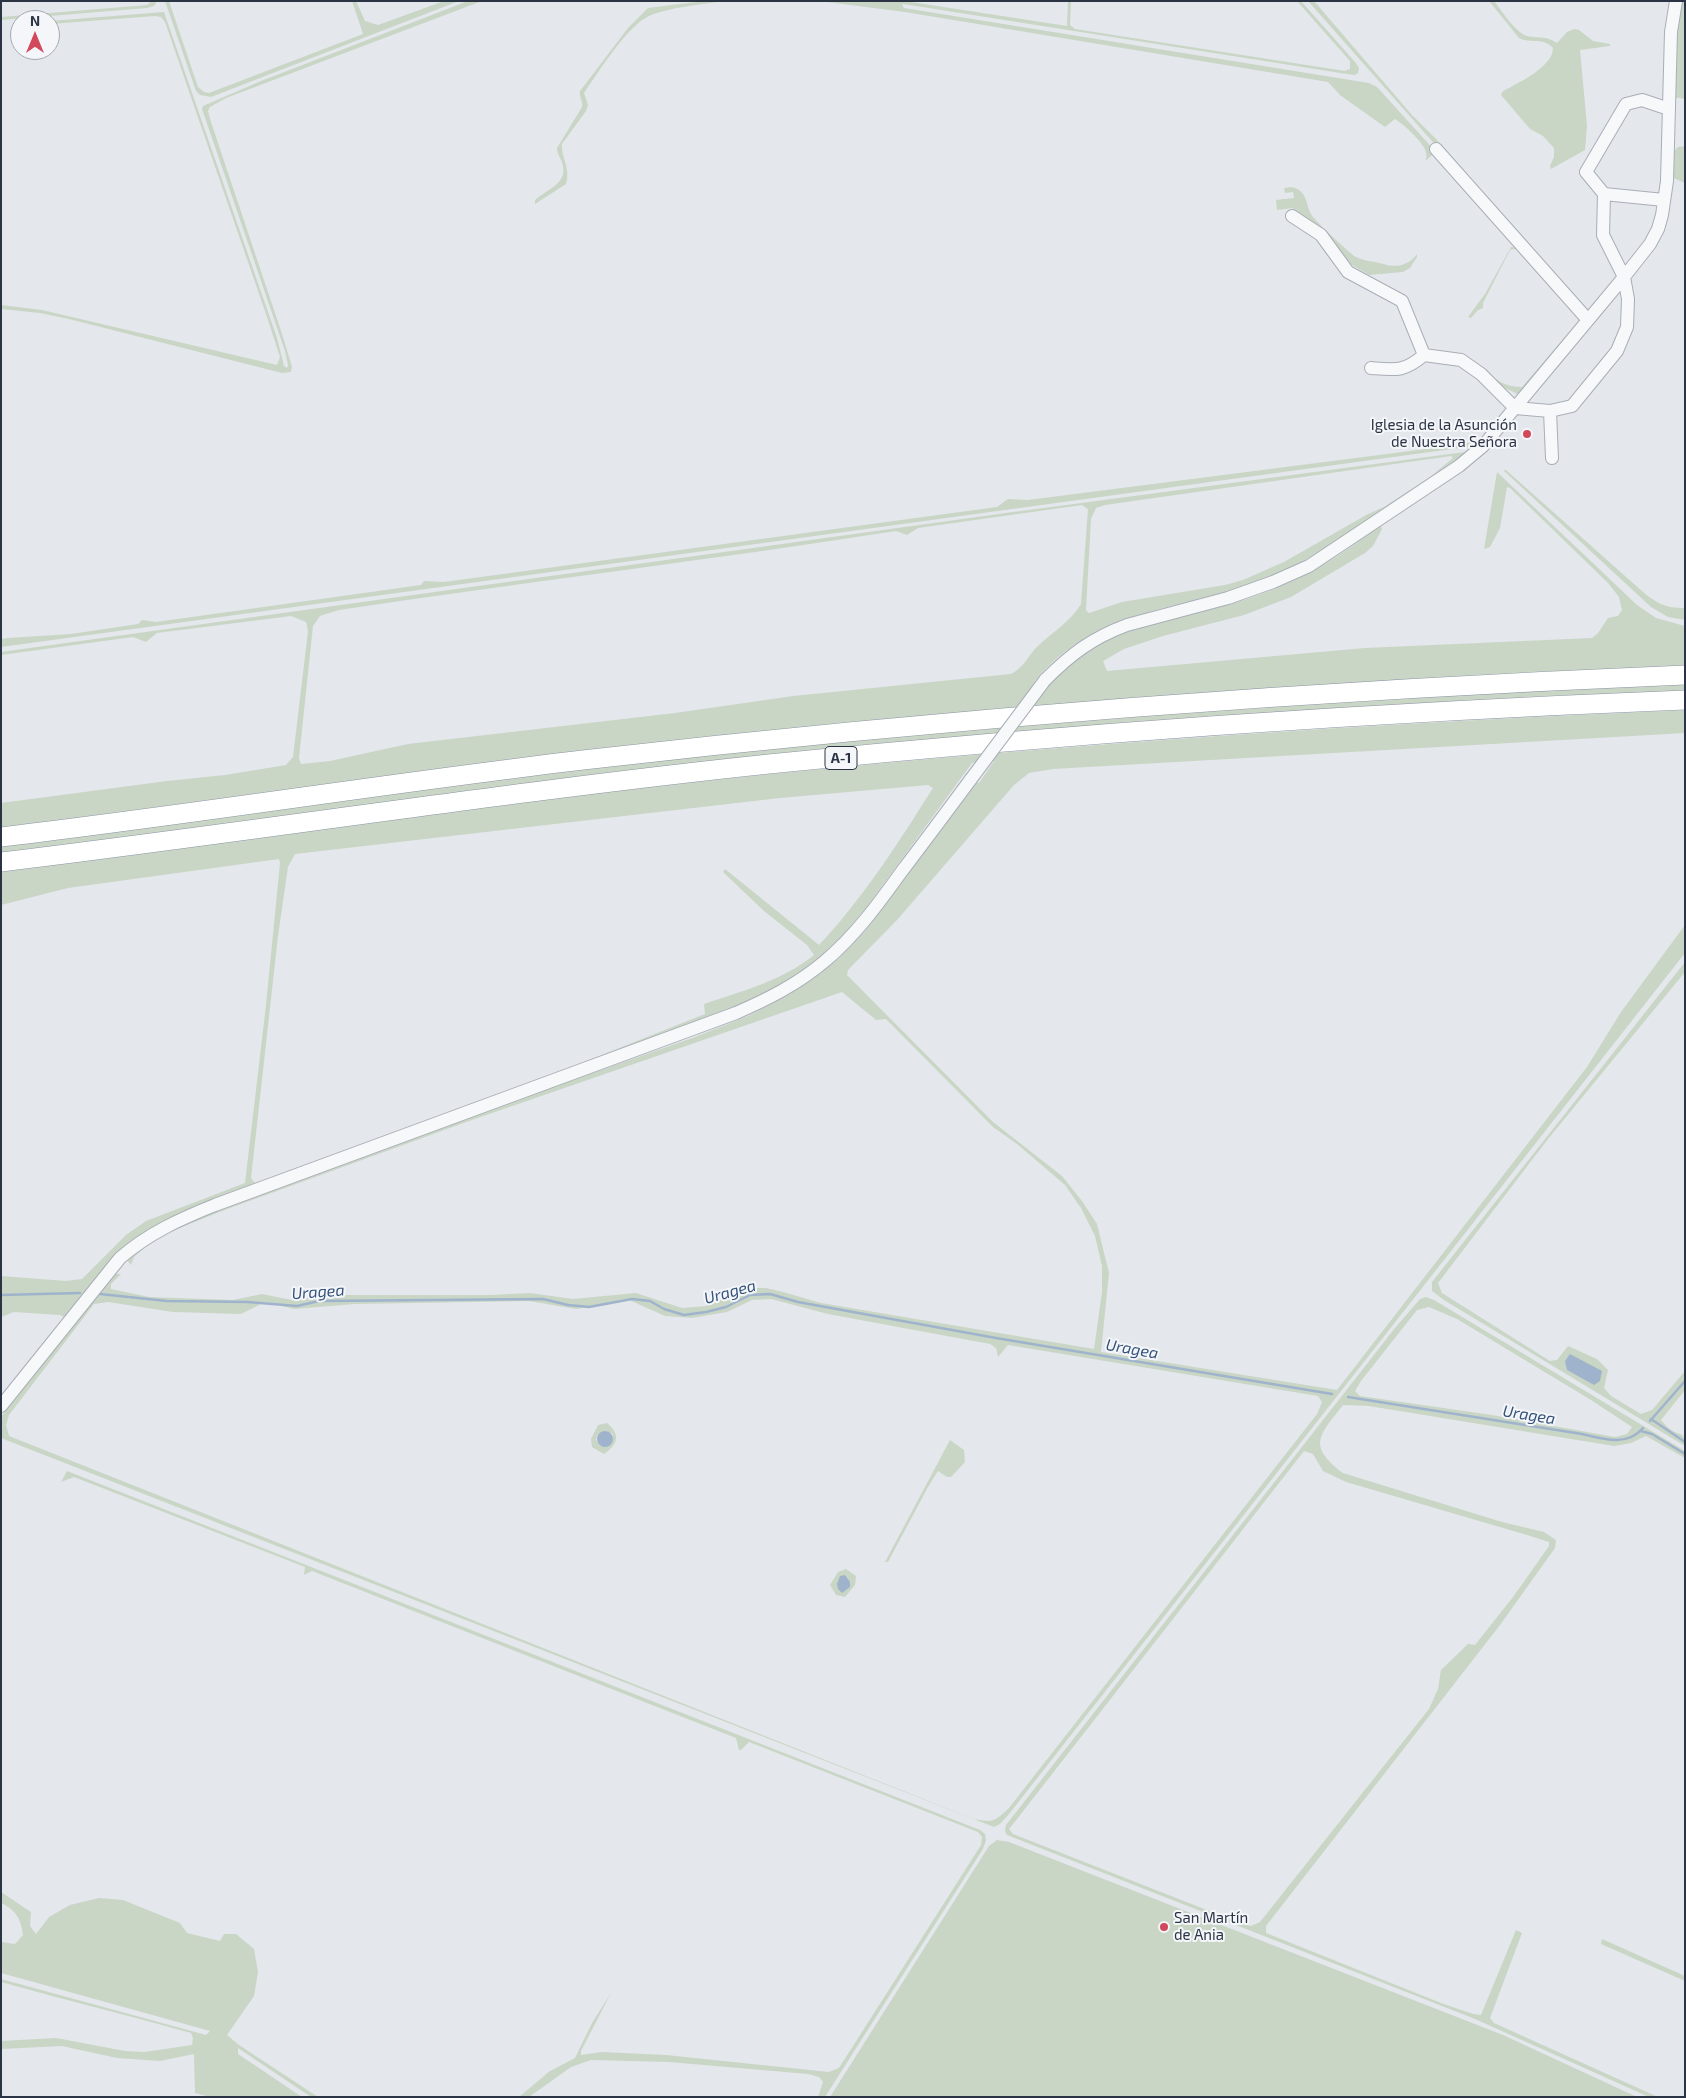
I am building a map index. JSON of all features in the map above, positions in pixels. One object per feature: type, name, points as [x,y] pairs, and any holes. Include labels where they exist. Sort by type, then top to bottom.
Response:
[{"type":"highway","name":"A-1","points":[[1,837],[579,761],[897,728],[1202,702],[1430,687],[1685,675]]},
{"type":"highway","name":"A-1","points":[[1,862],[393,810],[779,764],[1202,727],[1421,713],[1685,700]]},
{"type":"street","points":[[1,1406],[120,1258],[134,1245],[167,1225],[215,1205],[736,1013],[762,1002],[794,984],[826,961],[854,932],[884,896],[1045,680],[1078,649],[1108,631],[1127,624],[1252,590],[1309,566],[1459,466],[1482,446],[1515,408],[1650,244],[1658,229],[1667,181],[1671,32],[1676,1]]},
{"type":"street","points":[[1371,368],[1410,367],[1424,355],[1461,360],[1481,374],[1515,408],[1550,411],[1572,406],[1617,350],[1627,327],[1628,299],[1624,276],[1604,235],[1604,194],[1586,172],[1626,104],[1642,100],[1669,109]]},
{"type":"street","points":[[1436,149],[1588,320]]},
{"type":"street","points":[[1604,194],[1664,200]]},
{"type":"street","points":[[1292,216],[1322,235],[1348,272],[1402,301],[1424,355]]},
{"type":"street","points":[[1550,411],[1552,458]]},
{"type":"green space","points":[[152,1],[157,1],[154,6],[147,8],[60,15],[60,12],[147,5]]},
{"type":"green space","points":[[165,1],[169,1],[198,87],[204,92],[209,93],[363,34],[352,1],[356,1],[365,21],[378,25],[444,1],[459,1],[211,97],[200,95],[196,91]]},
{"type":"green space","points":[[468,1],[482,1],[226,98],[210,107],[208,111],[210,119],[282,334],[292,367],[291,372],[282,373],[69,319],[40,313],[1,309],[1,305],[42,310],[277,365],[280,357],[266,314],[165,22],[161,17],[155,16],[60,23],[60,20],[164,12],[277,338],[284,366],[287,368],[285,351],[202,109],[203,106],[261,81]]},
{"type":"green space","points":[[704,1],[723,1],[659,12],[642,20],[623,38],[584,93],[588,105],[586,111],[562,144],[567,168],[566,184],[535,204],[535,200],[555,186],[562,178],[563,166],[557,148],[582,107],[580,91],[628,28],[648,8]]},
{"type":"green space","points":[[819,1],[905,1],[1067,26],[1068,1],[1071,1],[1070,25],[1075,29],[1345,71],[1350,69],[1350,61],[1297,1],[1301,1],[1355,62],[1359,68],[1358,73],[1355,75],[1347,74],[902,5],[904,8],[1369,83],[1377,87],[1436,152],[1425,161],[1426,154],[1422,144],[1403,125],[1395,119],[1385,127],[1340,95],[1328,82],[905,12]]},
{"type":"green space","points":[[1308,1],[1314,1],[1412,115],[1443,146],[1439,149]]},
{"type":"green space","points":[[1489,1],[1494,1],[1514,26],[1527,36],[1546,38],[1557,43],[1567,32],[1574,29],[1579,30],[1593,41],[1610,44],[1610,46],[1580,50],[1587,126],[1585,150],[1551,169],[1554,148],[1543,136],[1530,129],[1501,95],[1503,91],[1534,74],[1541,68],[1547,62],[1553,48],[1546,43],[1519,38]]},
{"type":"green space","points":[[1679,1],[1684,1],[1685,8],[1685,99],[1673,97]]},
{"type":"green space","points":[[10,16],[10,19],[1,20],[1,17]]},
{"type":"green space","points":[[1685,146],[1685,183],[1671,177],[1673,152],[1678,147]]},
{"type":"green space","points":[[1292,187],[1304,196],[1313,217],[1356,257],[1393,266],[1402,265],[1410,261],[1417,254],[1417,257],[1410,268],[1403,272],[1369,275],[1347,262],[1293,208],[1277,210],[1276,200],[1294,198],[1293,192],[1285,193],[1284,188]]},
{"type":"green space","points":[[1511,247],[1522,248],[1581,316],[1582,320],[1520,395],[1498,385],[1485,372],[1487,370],[1494,378],[1503,383],[1522,387],[1578,322],[1578,316],[1520,250],[1514,249],[1510,250],[1483,303],[1483,308],[1478,310],[1471,318],[1468,317],[1485,294]]},
{"type":"green space","points":[[1487,431],[1490,432],[1474,446],[1,647],[1,639],[71,634],[138,624],[142,620],[156,622],[421,585],[424,581],[444,582],[997,507],[1008,499],[1028,500],[1465,444],[1482,437]]},
{"type":"green space","points":[[1465,452],[1465,457],[1369,520],[1288,569],[1239,588],[1145,613],[1115,624],[1086,637],[1059,656],[1035,681],[1054,680],[1076,658],[1091,647],[1127,630],[1167,618],[1247,599],[1283,586],[1350,548],[1380,524],[1382,529],[1373,546],[1365,553],[1291,597],[1244,615],[1163,636],[1124,649],[1103,661],[1107,671],[1365,648],[1592,638],[1598,633],[1608,618],[1618,616],[1622,610],[1619,597],[1608,583],[1510,488],[1507,487],[1500,528],[1490,547],[1484,549],[1497,472],[1637,605],[1656,618],[1685,626],[1685,667],[1225,691],[929,715],[529,757],[1,828],[1,803],[225,775],[286,765],[293,757],[308,631],[306,622],[291,616],[157,633],[146,642],[133,637],[1,655],[1,652],[1006,513]],"holes":[[[1451,456],[1453,458],[1430,477],[1384,507],[1368,514],[1284,562],[1243,580],[1225,585],[1122,602],[1089,613],[1086,610],[1091,519],[1096,508],[1105,505]],[[1082,505],[1088,509],[1081,604],[1071,617],[1041,643],[1022,666],[1011,674],[793,696],[675,713],[408,744],[330,761],[301,764],[299,758],[313,626],[320,616],[339,610],[896,531],[907,535],[918,528]]]},
{"type":"green space","points":[[1503,470],[1506,470],[1648,596],[1667,606],[1685,608],[1685,620],[1668,617],[1651,607]]},
{"type":"green space","points":[[1685,681],[1685,694],[1379,708],[1,856],[1,843],[520,775],[1029,721]]},
{"type":"green space","points":[[1685,710],[1685,733],[1053,769],[1029,773],[1014,785],[897,920],[848,970],[847,975],[993,1122],[1062,1176],[1082,1201],[1097,1224],[1109,1273],[1101,1352],[1337,1390],[1587,1067],[1621,1012],[1685,925],[1685,953],[1009,1814],[1000,1824],[994,1827],[1,1438],[1,1417],[113,1274],[121,1274],[111,1284],[111,1289],[149,1297],[233,1300],[262,1294],[292,1300],[330,1295],[491,1295],[530,1293],[573,1299],[636,1293],[682,1308],[706,1306],[749,1288],[766,1288],[821,1303],[1094,1349],[1102,1292],[1102,1266],[1095,1236],[1081,1208],[1065,1185],[1017,1144],[993,1127],[886,1019],[876,1020],[842,992],[469,1121],[222,1211],[172,1231],[150,1243],[134,1257],[131,1265],[127,1260],[146,1242],[190,1220],[499,1106],[695,1037],[748,1016],[785,997],[813,979],[839,958],[865,931],[976,782],[979,783],[994,761],[972,763],[866,908],[843,935],[797,975],[766,993],[738,1006],[499,1097],[183,1212],[135,1239],[68,1319],[60,1315],[14,1312],[1,1317],[1,1276],[66,1281],[82,1279],[126,1235],[146,1221],[245,1183],[266,1005],[280,863],[279,859],[68,888],[1,905],[1,872],[475,808],[760,775],[1107,744],[1569,715]],"holes":[[[928,785],[933,788],[894,849],[850,909],[819,945],[725,869],[723,872],[764,911],[807,945],[814,955],[789,972],[747,990],[704,1004],[705,1014],[579,1064],[255,1183],[251,1178],[278,936],[288,867],[295,854],[780,798]],[[771,1299],[828,1314],[990,1344],[996,1348],[998,1357],[1008,1345],[1318,1396],[1322,1402],[1317,1414],[1009,1808],[994,1820],[974,1819],[9,1436],[6,1425],[9,1415],[94,1304],[108,1302],[173,1312],[241,1314],[265,1302],[294,1309],[355,1304],[529,1301],[576,1309],[629,1300],[665,1316],[692,1318],[727,1312],[752,1300]]]},
{"type":"green space","points":[[1685,962],[1685,972],[1548,1139],[1438,1283],[1442,1293],[1550,1361],[1557,1360],[1568,1346],[1597,1359],[1608,1370],[1604,1388],[1611,1396],[1641,1414],[1652,1410],[1685,1371],[1685,1390],[1661,1420],[1670,1429],[1683,1436],[1685,1446],[1444,1300],[1432,1291],[1432,1282]]},
{"type":"green space","points":[[1426,1297],[1434,1300],[1685,1451],[1685,1458],[1646,1436],[1631,1443],[1614,1446],[1369,1406],[1343,1405],[1328,1424],[1320,1440],[1324,1455],[1343,1473],[1502,1522],[1544,1532],[1556,1540],[1555,1548],[1500,1625],[1266,1926],[1266,1933],[1441,2003],[1481,2015],[1516,1930],[1522,1933],[1490,2018],[1494,2023],[1658,2097],[1649,2097],[1475,2019],[1007,1835],[1005,1831],[1006,1825],[1395,1328],[1420,1299]],"holes":[[[1429,1307],[1457,1319],[1632,1427],[1627,1434],[1615,1437],[1492,1415],[1360,1396],[1355,1391],[1361,1381],[1417,1310]],[[1304,1451],[1313,1454],[1323,1471],[1346,1482],[1527,1535],[1549,1542],[1549,1546],[1513,1597],[1475,1645],[1468,1644],[1441,1670],[1438,1689],[1429,1709],[1260,1922],[1251,1926],[1240,1923],[1013,1834],[1009,1829]]]},
{"type":"green space","points":[[607,1423],[616,1435],[615,1443],[604,1454],[592,1447],[591,1439],[598,1425]],"holes":[[[606,1431],[613,1434],[612,1442],[600,1446],[596,1440],[597,1435]]]},
{"type":"green space","points":[[950,1440],[964,1450],[965,1462],[951,1477],[947,1477],[938,1471],[888,1562],[885,1562]]},
{"type":"green space","points":[[67,1471],[980,1830],[985,1834],[986,1840],[983,1849],[825,2097],[818,2097],[823,2082],[819,2077],[808,2074],[669,2062],[591,2060],[571,2067],[529,2097],[519,2097],[550,2071],[575,2058],[592,2023],[611,1993],[581,2051],[581,2055],[602,2052],[666,2055],[829,2072],[839,2068],[981,1845],[982,1837],[978,1832],[749,1742],[739,1750],[736,1738],[312,1571],[304,1575],[305,1567],[74,1477],[61,1482]]},
{"type":"green space","points":[[846,1569],[856,1576],[855,1585],[845,1597],[836,1595],[830,1585],[838,1572]]},
{"type":"green space","points":[[997,1840],[1009,1842],[1503,2035],[1637,2097],[830,2097],[989,1846]]},
{"type":"green space","points":[[1,1892],[31,1912],[30,1926],[36,1934],[49,1917],[70,1905],[99,1898],[123,1900],[180,1923],[187,1933],[220,1941],[224,1934],[236,1934],[254,1949],[258,1972],[254,1996],[227,2035],[239,2045],[318,2097],[311,2097],[238,2048],[238,2054],[302,2097],[210,2097],[195,2093],[194,2054],[160,2061],[117,2058],[62,2046],[1,2049],[1,2041],[56,2038],[125,2051],[144,2052],[192,2045],[193,2038],[191,2033],[1,1982],[1,1979],[206,2035],[210,2031],[1,1973],[1,1942],[15,1944],[23,1935],[17,1916],[1,1903]]},
{"type":"green space","points":[[1602,1939],[1685,1976],[1685,1981],[1601,1944]]},
{"type":"water","points":[[1570,1354],[1602,1371],[1600,1381],[1594,1385],[1567,1370],[1565,1361]]},
{"type":"water","points":[[602,1431],[608,1431],[613,1436],[611,1445],[602,1447],[597,1442],[597,1436]]},
{"type":"water","points":[[845,1575],[850,1582],[850,1587],[842,1593],[838,1589],[837,1584],[840,1576]]},
{"type":"waterway","name":"Uragea","points":[[1,1295],[80,1293]]},
{"type":"waterway","name":"Uragea","points":[[100,1294],[167,1301],[248,1302],[297,1306],[319,1301],[543,1299],[568,1305],[589,1307],[632,1299],[650,1301],[664,1309],[684,1315],[726,1307],[750,1295],[770,1294],[798,1302],[996,1338],[1332,1394]]},
{"type":"waterway","name":"Uragea","points":[[1650,1421],[1685,1381]]},
{"type":"waterway","name":"Uragea","points":[[1348,1397],[1614,1440],[1630,1438],[1643,1428]]},
{"type":"waterway","points":[[1651,1419],[1685,1442]]},
{"type":"waterway","points":[[1641,1431],[1652,1434],[1685,1454]]},
{"type":"place","name":"Iglesia de la Asunción de Nuestra Señora","points":[[1527,434]]},
{"type":"place","name":"San Martín de Ania","points":[[1164,1927]]}]
